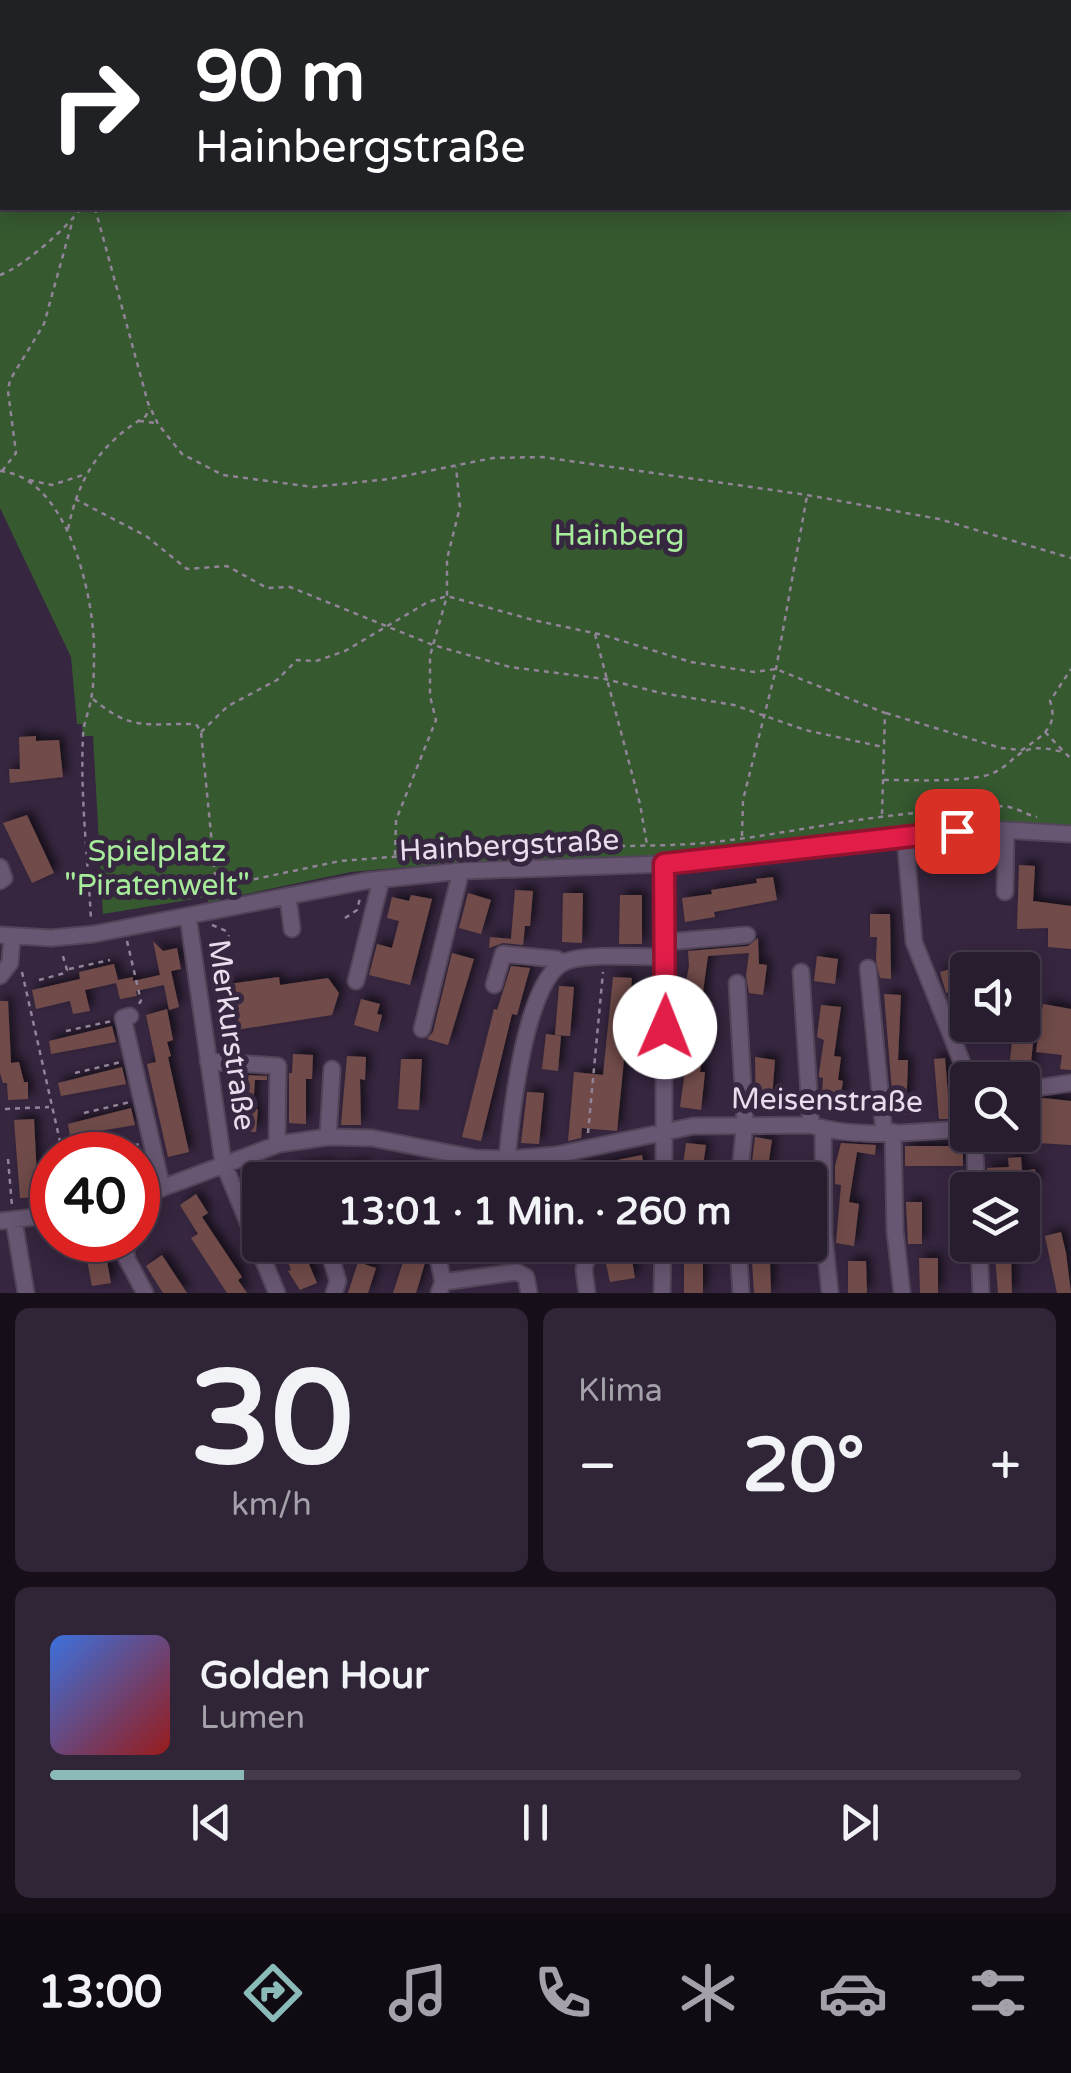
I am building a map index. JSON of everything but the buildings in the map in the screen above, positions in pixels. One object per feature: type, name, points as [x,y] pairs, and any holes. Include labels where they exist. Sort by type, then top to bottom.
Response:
[{"type":"street","name":"Hainbergstraße","points":[[6,936],[51,938],[94,934],[288,896],[461,870],[664,864],[905,837],[1006,830],[1071,834]]},
{"type":"street","points":[[1005,892],[1006,830]]},
{"type":"street","points":[[905,837],[914,942],[963,1062]]},
{"type":"street","points":[[664,864],[664,1162]]},
{"type":"street","points":[[0,866],[4,878],[0,882]]},
{"type":"street","points":[[422,1029],[461,870]]},
{"type":"street","points":[[356,980],[381,880]]},
{"type":"street","points":[[288,896],[292,928]]},
{"type":"street","name":"Merkurstraße","points":[[188,916],[223,1162],[277,1293]]},
{"type":"street","points":[[507,1159],[522,1054],[541,984],[548,973],[562,963],[747,935]]},
{"type":"street","points":[[0,976],[10,963],[6,936]]},
{"type":"street","points":[[494,985],[503,954],[556,958],[562,963]]},
{"type":"street","points":[[868,968],[902,1293]]},
{"type":"street","points":[[801,972],[830,1293]]},
{"type":"street","points":[[737,982],[746,1123],[741,1162]]},
{"type":"street","points":[[126,1017],[149,1132]]},
{"type":"street","points":[[208,1061],[278,1066],[277,1144]]},
{"type":"street","points":[[328,1137],[332,1069]]},
{"type":"street","points":[[1040,1087],[1071,1083]]},
{"type":"street","name":"Meisenstraße","points":[[162,1188],[277,1144],[328,1137],[372,1138],[475,1158],[507,1159],[556,1156],[664,1132],[746,1123],[888,1132],[950,1130]]},
{"type":"street","points":[[160,1180],[162,1188]]},
{"type":"street","points":[[9,1220],[26,1293]]},
{"type":"street","points":[[130,1262],[145,1293]]},
{"type":"street","points":[[332,1262],[338,1281],[334,1293]]},
{"type":"street","points":[[438,1262],[441,1288],[517,1272],[526,1277],[529,1293]]},
{"type":"street","points":[[586,1262],[587,1293]]},
{"type":"street","points":[[662,1293],[663,1262]]},
{"type":"street","points":[[739,1262],[741,1293]]},
{"type":"street","points":[[980,1262],[981,1293]]},
{"type":"path","points":[[79,210],[44,324],[10,380],[16,453],[1,471],[52,485],[85,474]]},
{"type":"path","points":[[96,210],[148,403],[158,424],[182,454],[223,475],[313,487],[389,479],[494,458],[542,457],[807,495],[939,519],[1071,558]]},
{"type":"path","points":[[0,275],[15,268],[74,219]]},
{"type":"path","points":[[68,530],[85,474],[102,452],[146,416],[148,403]]},
{"type":"path","points":[[138,422],[158,424]]},
{"type":"path","points":[[394,857],[396,820],[436,720],[430,696],[433,646],[447,596],[447,558],[460,506],[456,466]]},
{"type":"path","points":[[24,477],[41,491],[68,530],[93,621],[92,698],[82,732],[91,921]]},
{"type":"path","points":[[742,837],[743,800],[776,669],[807,495]]},
{"type":"path","points":[[75,498],[146,536],[187,569],[227,566],[267,588],[290,587],[433,646],[510,667],[605,679],[660,693],[734,704],[805,730],[883,748]]},
{"type":"path","points":[[201,732],[228,706],[277,680],[297,660],[316,661],[345,651],[428,602],[447,596],[690,662],[754,672],[776,669],[885,712],[1001,748],[1036,747],[1062,752]]},
{"type":"path","points":[[594,633],[648,846]]},
{"type":"path","points":[[882,780],[981,777],[1002,768],[1050,728],[1054,714],[1050,702],[1071,669]]},
{"type":"path","points":[[92,698],[110,715],[129,723],[196,724],[201,732],[215,875],[209,899],[242,882],[340,860],[394,857],[444,847],[561,851],[648,846],[802,831],[882,815],[1004,806],[1033,817],[1052,818]]},
{"type":"path","points":[[882,815],[885,712]]},
{"type":"path","points":[[1045,732],[1071,759]]},
{"type":"path","points":[[215,875],[242,882]]},
{"type":"path","points":[[345,918],[356,910],[361,892]]},
{"type":"path","points":[[209,924],[226,931],[230,939]]},
{"type":"path","points":[[66,1031],[126,1017],[141,1001],[127,940]]},
{"type":"path","points":[[62,951],[68,970]]},
{"type":"path","points":[[586,1149],[604,958]]},
{"type":"path","points":[[39,980],[110,960]]},
{"type":"path","points":[[22,972],[58,1132]]},
{"type":"path","points":[[75,1073],[132,1060]]},
{"type":"path","points":[[84,1114],[142,1099]]},
{"type":"path","points":[[6,1109],[52,1106]]},
{"type":"path","points":[[8,1159],[9,1220]]},
{"type":"green space","name":"Hainberg","points":[[0,210],[1071,210],[1071,833],[904,829],[605,863],[460,862],[351,872],[208,902],[204,871],[206,897],[103,914],[93,736],[83,736],[82,724],[77,724],[71,657],[0,508]]},
{"type":"route","points":[[665,1027],[664,864],[957,831]]},
{"type":"park label","name":"Spielplatz \"Piratenwelt\"","points":[[157,868]]}]
